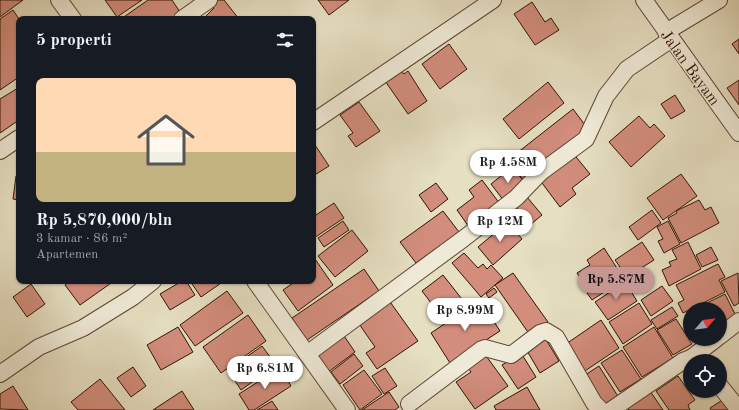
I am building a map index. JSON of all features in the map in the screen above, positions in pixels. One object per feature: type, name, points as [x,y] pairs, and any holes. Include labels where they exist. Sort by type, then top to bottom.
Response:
[{"type":"street","points":[[58,0],[71,16]]},
{"type":"street","points":[[186,16],[209,0]]},
{"type":"street","points":[[316,120],[493,0]]},
{"type":"street","name":"Jalan Bayam","points":[[644,0],[668,36],[739,132]]},
{"type":"street","points":[[307,354],[463,240],[516,198],[540,172],[586,139],[606,96],[627,69],[668,36],[719,0]]},
{"type":"street","points":[[0,152],[16,140]]},
{"type":"street","points":[[0,374],[39,347],[83,328],[133,297],[149,284]]},
{"type":"street","points":[[257,284],[347,410]]},
{"type":"street","points":[[727,330],[739,321]]},
{"type":"street","points":[[409,404],[482,349],[485,348],[510,355],[540,333],[546,331],[556,337],[594,403],[601,410]]},
{"type":"street","points":[[701,354],[709,346]]},
{"type":"street","points":[[611,410],[683,360]]},
{"type":"street","points":[[727,395],[739,410]]},
{"type":"building","points":[[0,0],[23,0],[0,17]]},
{"type":"building","points":[[105,0],[142,0],[118,16],[116,16]]},
{"type":"building","points":[[148,0],[172,0],[180,12],[174,16],[125,16]]},
{"type":"building","points":[[215,0],[224,0],[237,16],[206,16],[214,8],[211,4]]},
{"type":"building","points":[[318,0],[349,0],[329,15]]},
{"type":"building","points":[[532,2],[545,22],[551,18],[559,30],[535,45],[514,14]]},
{"type":"building","points":[[13,10],[17,16],[16,79],[0,90],[0,19]]},
{"type":"building","points":[[739,39],[739,54],[732,44]]},
{"type":"building","points":[[449,44],[467,69],[440,89],[422,64]]},
{"type":"building","points":[[399,68],[404,74],[408,71],[427,101],[408,114],[383,78]]},
{"type":"building","points":[[739,80],[739,105],[727,88]]},
{"type":"building","points":[[548,82],[564,103],[519,139],[503,119]]},
{"type":"building","points":[[16,89],[16,122],[0,133],[0,99]]},
{"type":"building","points":[[675,95],[685,111],[671,119],[661,104]]},
{"type":"building","points":[[359,102],[380,131],[356,147],[348,136],[353,133],[340,115]]},
{"type":"building","points":[[573,109],[588,129],[523,180],[508,160]]},
{"type":"building","points":[[639,116],[650,128],[654,124],[665,136],[631,167],[609,142]]},
{"type":"building","points":[[316,146],[329,166],[316,174]]},
{"type":"building","points":[[572,152],[590,174],[572,188],[576,194],[560,207],[539,179]]},
{"type":"building","points":[[512,167],[526,184],[504,201],[491,184]]},
{"type":"building","points":[[681,174],[697,196],[663,220],[647,198]]},
{"type":"building","points":[[16,176],[16,200],[13,199]]},
{"type":"building","points":[[482,180],[500,204],[469,227],[457,210],[474,197],[469,190]]},
{"type":"building","points":[[436,183],[448,199],[431,212],[419,195]]},
{"type":"building","points":[[527,197],[542,215],[524,230],[516,220],[522,215],[516,207]]},
{"type":"building","points":[[699,200],[705,210],[711,207],[719,223],[681,243],[668,218],[677,213],[676,211]]},
{"type":"building","points":[[334,203],[344,218],[316,237],[316,215]]},
{"type":"building","points":[[652,210],[661,223],[638,240],[629,227]]},
{"type":"building","points":[[443,211],[459,232],[416,263],[400,242]]},
{"type":"building","points":[[343,221],[349,230],[324,247],[318,238]]},
{"type":"building","points":[[668,221],[680,244],[664,253],[658,241],[663,239],[657,227]]},
{"type":"building","points":[[508,222],[522,239],[493,265],[478,247]]},
{"type":"building","points":[[352,230],[368,251],[335,277],[318,256]]},
{"type":"building","points":[[642,242],[654,260],[627,277],[615,260]]},
{"type":"building","points":[[688,242],[701,269],[669,286],[662,270],[671,266],[669,262],[677,259],[672,250]]},
{"type":"building","points":[[711,247],[718,260],[702,267],[696,255]]},
{"type":"building","points":[[604,248],[624,279],[592,300],[587,293],[608,279],[605,274],[586,287],[577,273],[590,265],[587,260]]},
{"type":"building","points":[[464,253],[478,268],[483,264],[487,269],[491,265],[503,278],[481,297],[452,263]]},
{"type":"building","points":[[316,260],[333,285],[298,311],[283,290],[292,284],[316,284]]},
{"type":"building","points":[[718,264],[725,277],[719,280],[725,292],[705,302],[683,302],[683,313],[678,303],[684,300],[676,285]]},
{"type":"building","points":[[364,269],[379,291],[307,340],[292,318]]},
{"type":"building","points":[[513,273],[548,322],[530,335],[495,285]]},
{"type":"building","points":[[738,273],[739,303],[734,306],[721,281]]},
{"type":"building","points":[[443,275],[465,303],[444,320],[422,291]]},
{"type":"building","points":[[625,282],[637,301],[608,320],[595,302]]},
{"type":"building","points":[[31,284],[45,304],[27,317],[13,297]]},
{"type":"building","points":[[66,284],[110,284],[80,305],[65,285]]},
{"type":"building","points":[[177,284],[188,284],[195,295],[170,310],[160,294]]},
{"type":"building","points":[[192,284],[220,284],[201,297]]},
{"type":"building","points":[[662,286],[673,301],[651,316],[641,300]]},
{"type":"building","points":[[494,288],[497,292],[489,298],[486,294]]},
{"type":"building","points":[[227,291],[243,313],[195,346],[180,325]]},
{"type":"building","points":[[725,294],[736,316],[727,320],[727,302],[709,302]]},
{"type":"building","points":[[388,299],[418,341],[377,369],[366,353],[375,347],[357,321]]},
{"type":"building","points":[[480,300],[500,331],[450,363],[431,333]]},
{"type":"building","points":[[639,303],[652,324],[623,344],[609,322]]},
{"type":"building","points":[[672,307],[678,316],[657,329],[651,320]]},
{"type":"building","points":[[248,315],[266,341],[221,373],[203,347]]},
{"type":"building","points":[[676,319],[683,330],[683,346],[689,346],[673,355],[657,330]]},
{"type":"building","points":[[601,320],[619,348],[582,373],[563,346]]},
{"type":"building","points":[[178,327],[193,352],[161,370],[147,345]]},
{"type":"building","points":[[654,327],[673,358],[642,377],[623,347]]},
{"type":"building","points":[[342,333],[355,352],[327,373],[313,354]]},
{"type":"building","points":[[545,338],[559,361],[540,373],[526,349]]},
{"type":"building","points":[[262,346],[276,365],[241,390],[228,370]]},
{"type":"building","points":[[622,350],[641,379],[620,392],[601,363]]},
{"type":"building","points":[[484,353],[508,386],[475,409],[456,382],[471,372],[467,366]]},
{"type":"building","points":[[521,353],[536,377],[518,389],[502,365]]},
{"type":"building","points":[[354,354],[363,366],[340,384],[331,372]]},
{"type":"building","points":[[599,366],[619,398],[602,409],[582,377]]},
{"type":"building","points":[[133,367],[146,386],[131,397],[117,378]]},
{"type":"building","points":[[280,368],[291,386],[254,410],[249,410],[239,394]]},
{"type":"building","points":[[385,368],[397,386],[384,394],[372,376]]},
{"type":"building","points":[[364,370],[382,394],[360,410],[343,385]]},
{"type":"building","points":[[678,376],[683,383],[683,398],[694,398],[695,400],[688,405],[690,410],[669,410],[656,391]]},
{"type":"building","points":[[100,379],[125,410],[78,410],[71,402]]},
{"type":"building","points":[[13,386],[28,410],[0,409],[0,394]]},
{"type":"building","points":[[527,387],[540,410],[496,410],[494,406]]},
{"type":"building","points":[[182,391],[194,410],[153,410]]},
{"type":"building","points":[[650,391],[663,410],[629,410],[627,407]]},
{"type":"building","points":[[389,392],[399,407],[395,410],[362,410]]},
{"type":"building","points":[[724,399],[731,410],[711,410],[710,408]]},
{"type":"building","points":[[272,401],[278,410],[257,410]]}]
